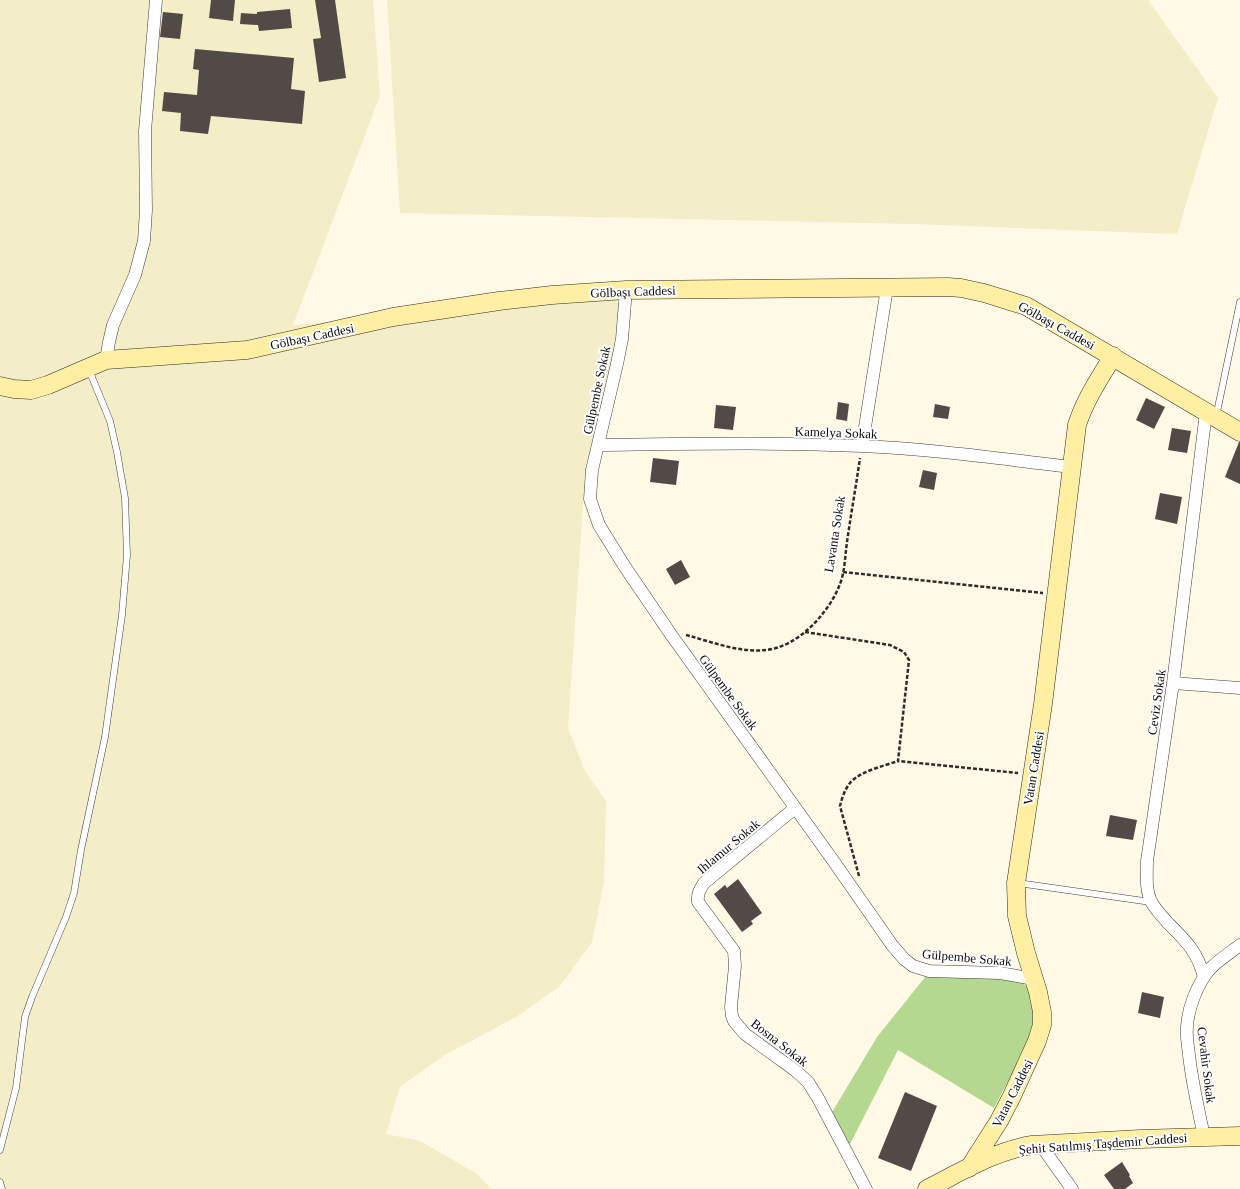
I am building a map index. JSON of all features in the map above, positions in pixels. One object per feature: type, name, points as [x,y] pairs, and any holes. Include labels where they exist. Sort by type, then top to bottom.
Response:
[{"type":"street","points":[[106,360],[113,325],[135,275],[144,241],[146,210],[145,131],[156,0]]},
{"type":"street","name":"Gölbaşı Caddesi","points":[[0,386],[31,390],[48,385],[106,360],[247,350],[401,316],[500,301],[552,295],[626,290],[922,287],[961,288],[984,293],[1026,306],[1240,432]]},
{"type":"street","points":[[862,446],[887,288]]},
{"type":"street","name":"Gülpembe Sokak","points":[[626,290],[618,358],[592,470],[590,487],[590,499],[599,525],[625,567],[668,630],[892,945],[904,959],[913,966],[929,971],[1000,974],[1034,979]]},
{"type":"street","name":"Vatan Caddesi","points":[[958,1178],[999,1121],[1037,1041],[1042,1025],[1042,1012],[1017,916],[1016,883],[1043,704],[1077,425],[1082,409],[1113,356]]},
{"type":"street","name":"Ceviz Sokak","points":[[1204,977],[1201,964],[1196,954],[1157,911],[1151,902],[1146,879],[1147,861],[1211,415]]},
{"type":"street","name":"Kamelya Sokak","points":[[598,445],[744,443],[862,446],[922,450],[1072,467]]},
{"type":"street","points":[[1173,683],[1240,688]]},
{"type":"street","name":"Ihlamur Sokak","points":[[734,951],[698,902],[697,896],[699,890],[704,883],[795,808]]},
{"type":"street","name":"Cevahir Sokak","points":[[1204,1136],[1190,1065],[1187,1026],[1191,1007],[1204,977],[1211,969],[1240,945]]},
{"type":"street","name":"Bosna Sokak","points":[[734,951],[734,974],[731,1007],[734,1022],[745,1034],[796,1071],[808,1082],[866,1189]]},
{"type":"street","name":"Şehit Satılmış Taşdemir Caddesi","points":[[927,1189],[958,1178],[1000,1153],[1016,1148],[1040,1144],[1204,1136],[1240,1136]]},
{"type":"street","points":[[1040,1144],[1072,1189]]},
{"type":"lane","points":[[1211,415],[1240,302]]},
{"type":"lane","points":[[0,1150],[16,1088],[25,1017],[66,917],[74,893],[81,850],[105,738],[122,615],[128,555],[125,498],[110,421],[88,368]]},
{"type":"lane","points":[[1016,883],[1151,902]]},
{"type":"lane","points":[[0,1182],[2,1189]]},
{"type":"path","name":"Lavanta Sokak","points":[[668,630],[746,650],[766,650],[780,647],[805,632],[818,620],[830,603],[840,584],[862,446]]},
{"type":"path","points":[[843,572],[1056,594]]},
{"type":"path","points":[[805,632],[890,646],[904,652],[909,660],[898,761]]},
{"type":"path","points":[[860,877],[840,806],[843,794],[850,783],[859,775],[898,761],[1032,774]]},
{"type":"shaded area","points":[[0,0],[373,0],[380,96],[293,325],[457,312],[615,296],[619,305],[615,346],[585,476],[568,728],[585,771],[606,801],[604,882],[592,942],[560,986],[516,1017],[443,1056],[400,1087],[386,1134],[420,1141],[477,1174],[491,1189],[0,1189]]},
{"type":"shaded area","points":[[387,0],[1148,0],[1218,98],[1177,234],[914,224],[400,213]]},
{"type":"green space","points":[[926,976],[1010,978],[1024,984],[1032,992],[1035,1030],[994,1108],[898,1050],[849,1146],[831,1114],[877,1037]]},
{"type":"building","points":[[211,0],[235,0],[233,21],[209,18]]},
{"type":"building","points":[[315,0],[335,0],[346,78],[319,82],[313,39],[321,38]]},
{"type":"building","points":[[290,9],[292,28],[259,31],[258,25],[240,24],[241,13],[257,14],[257,12]]},
{"type":"building","points":[[163,12],[183,14],[180,39],[160,37]]},
{"type":"building","points":[[195,49],[294,58],[291,89],[305,91],[302,124],[211,116],[208,134],[180,131],[181,113],[162,111],[164,92],[197,95],[199,70],[193,69]]},
{"type":"building","points":[[1146,398],[1165,407],[1154,429],[1136,420]]},
{"type":"building","points":[[838,402],[849,404],[847,421],[836,419]]},
{"type":"building","points":[[935,404],[950,407],[948,419],[933,417]]},
{"type":"building","points":[[716,405],[736,407],[733,430],[714,428]]},
{"type":"building","points":[[1172,428],[1191,431],[1187,453],[1168,450]]},
{"type":"building","points":[[1240,442],[1240,484],[1225,477]]},
{"type":"building","points":[[653,458],[679,461],[676,485],[650,482]]},
{"type":"building","points":[[923,470],[937,473],[934,490],[919,487]]},
{"type":"building","points":[[1160,493],[1182,497],[1177,524],[1155,519]]},
{"type":"building","points":[[681,560],[690,577],[675,585],[666,569]]},
{"type":"building","points":[[1110,815],[1137,820],[1133,840],[1106,836]]},
{"type":"building","points":[[738,879],[762,913],[751,921],[753,924],[742,932],[714,894],[725,885],[727,888]]},
{"type":"building","points":[[1142,992],[1164,997],[1160,1018],[1138,1013]]},
{"type":"building","points":[[905,1092],[937,1106],[911,1171],[878,1158]]},
{"type":"building","points":[[1122,1162],[1133,1183],[1125,1189],[1114,1189],[1104,1175]]}]
